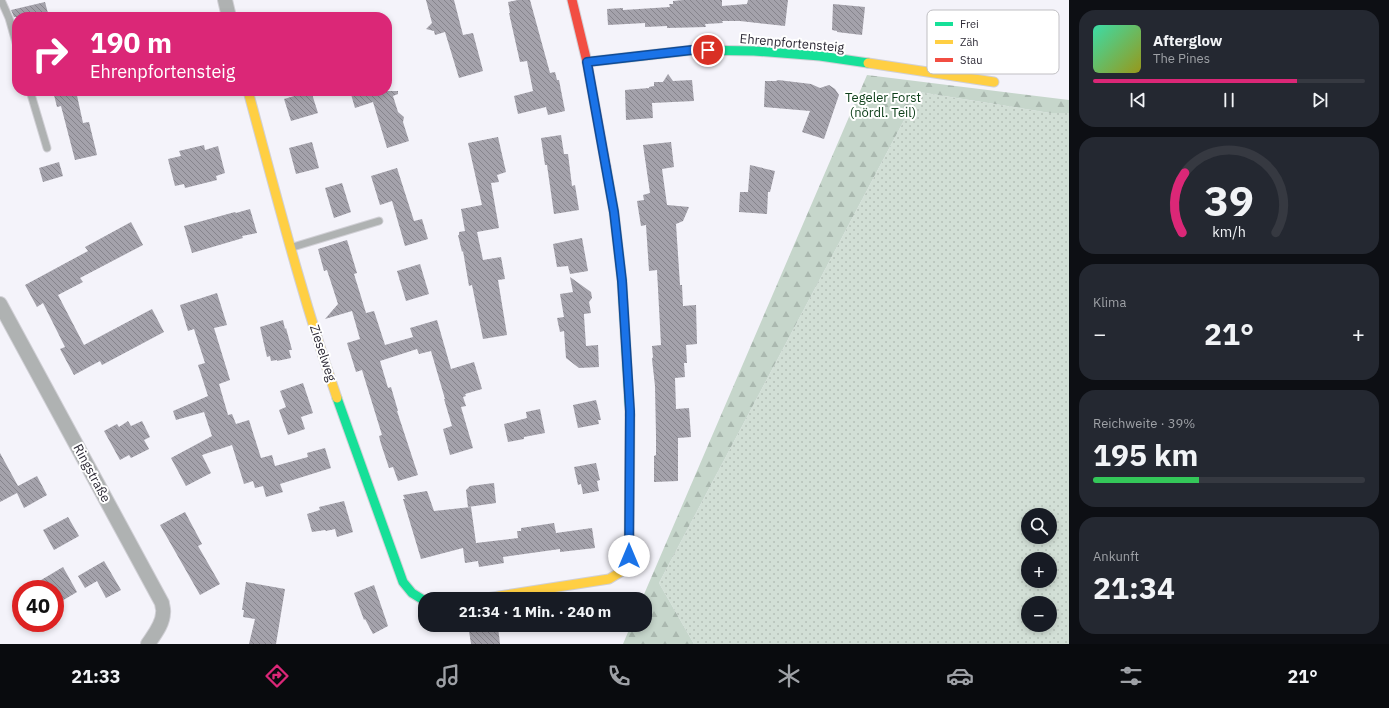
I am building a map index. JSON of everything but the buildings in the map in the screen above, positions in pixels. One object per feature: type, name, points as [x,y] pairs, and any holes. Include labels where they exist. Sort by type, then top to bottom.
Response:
[{"type":"street","points":[[225,0],[228,12]]},
{"type":"street","points":[[525,592],[609,579],[624,570],[629,556],[630,411],[622,281],[614,212],[587,62],[572,0]]},
{"type":"street","name":"Ehrenpfortensteig","points":[[587,62],[692,50],[754,51],[820,56],[927,72]]},
{"type":"street","name":"Ehrenpfortensteig","points":[[940,74],[994,82]]},
{"type":"street","name":"Zieselweg","points":[[249,96],[291,248],[323,357],[404,582],[410,592],[418,598]]},
{"type":"street","name":"Ringstraße","points":[[0,304],[162,603],[164,613],[148,644]]},
{"type":"lane","points":[[1,0],[12,28]]},
{"type":"lane","points":[[31,96],[47,148]]},
{"type":"lane","points":[[291,248],[379,221]]},
{"type":"shaded area","points":[[919,92],[1050,113],[1069,113],[1069,644],[694,644],[659,583]]},
{"type":"green space","name":"Tegeler Forst (nördl. Teil)","points":[[867,75],[1069,100],[1069,113],[1050,113],[919,92],[659,583],[694,644],[623,644],[628,632],[652,632],[652,592],[645,592]]},
{"type":"traffic: fast","points":[[587,62],[693,50],[754,51],[820,56],[868,63]]},
{"type":"traffic: fast","points":[[606,167],[614,212],[622,281],[630,415]]},
{"type":"traffic: fast","points":[[337,398],[403,582],[412,593],[418,597]]},
{"type":"traffic: slow","points":[[868,63],[927,72]]},
{"type":"traffic: slow","points":[[941,74],[994,82]]},
{"type":"traffic: slow","points":[[249,96],[312,322],[337,398]]},
{"type":"traffic: slow","points":[[525,592],[609,579],[624,570],[629,556],[630,415]]},
{"type":"traffic: jam","points":[[572,0],[587,62],[606,167]]},
{"type":"route","points":[[629,556],[630,411],[628,357],[622,281],[614,212],[587,62],[692,50],[708,50]]}]
